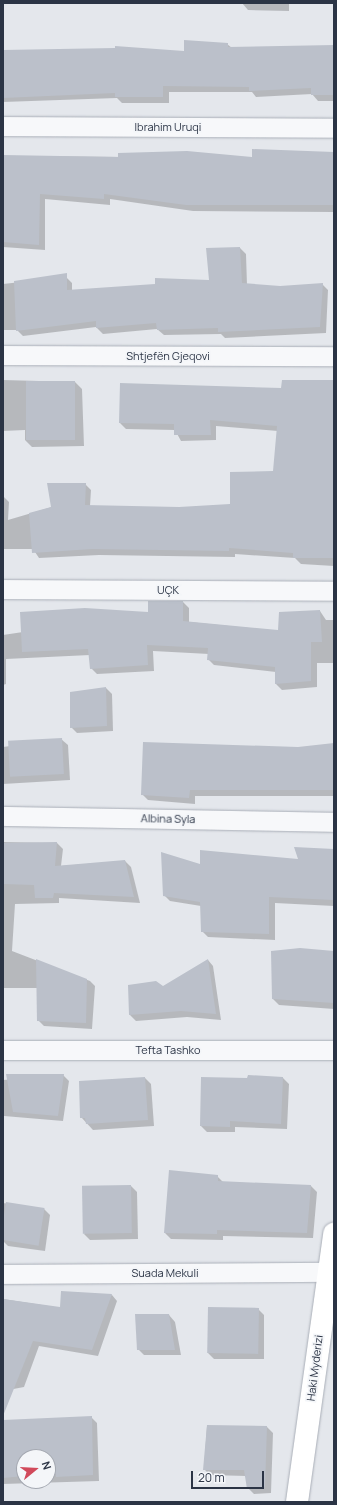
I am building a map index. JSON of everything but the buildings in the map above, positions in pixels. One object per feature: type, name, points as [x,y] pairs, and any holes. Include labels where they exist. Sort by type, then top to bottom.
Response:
[{"type":"street","name":"Ibrahim Uruqi","points":[[3,126],[334,128]]},
{"type":"street","name":"Shtjefën Gjeqovi","points":[[3,355],[334,356]]},
{"type":"street","name":"UÇK","points":[[3,588],[334,591]]},
{"type":"street","name":"Albina Syla","points":[[3,816],[334,822]]},
{"type":"street","name":"Tefta Tashko","points":[[3,1050],[334,1050]]},
{"type":"street","name":"Haki Myderizi","points":[[297,1502],[327,1272],[334,1234]]},
{"type":"street","name":"Suada Mekuli","points":[[3,1274],[327,1272]]}]
